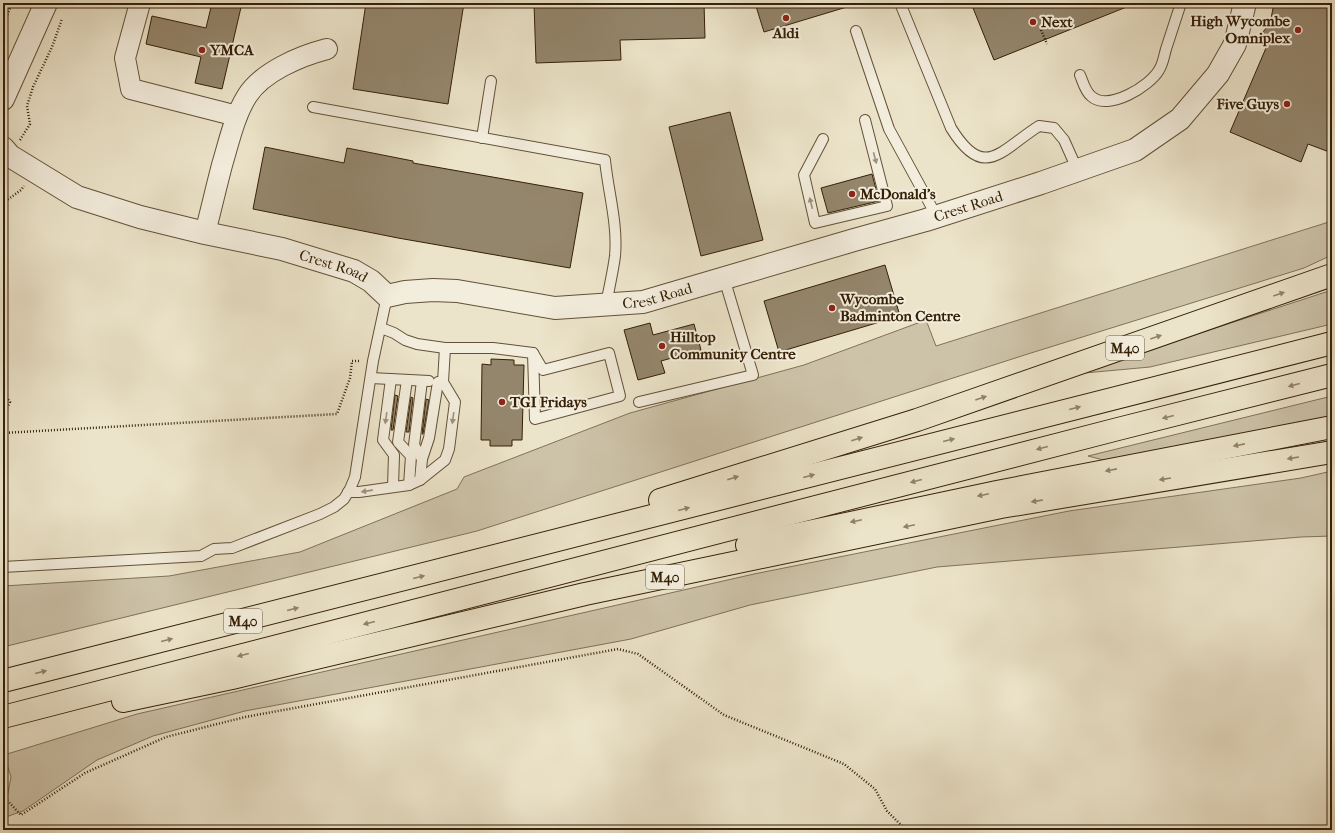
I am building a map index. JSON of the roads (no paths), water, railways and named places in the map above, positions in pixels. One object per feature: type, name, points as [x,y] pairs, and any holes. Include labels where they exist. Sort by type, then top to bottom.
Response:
[{"type":"highway","name":"M40","points":[[483,561],[640,507],[917,420],[1332,275]]},
{"type":"highway","name":"M40","points":[[3,681],[483,561],[1332,343]]},
{"type":"highway","name":"M40","points":[[3,717],[1332,375]]},
{"type":"highway","name":"M40","points":[[407,613],[521,595],[798,533],[996,492],[1332,427]]},
{"type":"highway","name":"M40","points":[[3,726],[232,678],[585,594],[1001,507],[1332,452]]},
{"type":"street","points":[[4,95],[46,3]]},
{"type":"street","points":[[140,3],[125,58],[131,89],[237,116]]},
{"type":"street","name":"Crest Road","points":[[7,152],[77,197],[140,217],[205,233],[282,249],[354,271],[371,281],[387,296],[405,292],[433,290],[457,292],[555,308],[643,302],[937,217],[1135,150],[1180,119],[1218,74],[1235,44],[1245,3]]},
{"type":"street","points":[[205,233],[230,138],[237,116],[247,95],[257,84],[284,65],[312,53],[327,49]]},
{"type":"lane","points":[[900,3],[951,128],[959,141],[973,155],[986,158],[1004,153],[1023,136],[1039,126],[1054,128],[1064,140],[1077,169]]},
{"type":"lane","points":[[1080,75],[1085,88],[1092,97],[1103,101],[1116,100],[1132,94],[1159,70],[1181,3]]},
{"type":"lane","points":[[856,31],[889,128],[937,217]]},
{"type":"lane","points":[[482,138],[492,81]]},
{"type":"lane","points":[[312,107],[605,160],[614,219],[615,238],[615,256],[606,305]]},
{"type":"lane","points":[[823,139],[804,176],[816,223],[887,206],[865,120]]},
{"type":"lane","points":[[639,402],[753,375],[724,278]]},
{"type":"lane","points":[[3,567],[202,556],[214,549],[232,548],[320,514],[334,507],[344,499],[355,477],[373,361],[387,296]]},
{"type":"lane","points":[[381,328],[394,333],[405,340],[417,344],[446,348],[492,348],[533,353]]},
{"type":"lane","points":[[420,480],[422,459],[429,438],[446,348]]},
{"type":"lane","points":[[533,353],[543,370],[609,353],[620,396],[535,419],[533,353]]},
{"type":"lane","points":[[348,492],[409,485],[420,480],[445,460],[449,448],[455,402],[440,382],[371,378]]},
{"type":"lane","points":[[391,379],[383,440],[394,455],[393,487]]},
{"type":"lane","points":[[407,380],[398,442],[411,456],[409,485]]},
{"type":"lane","points":[[422,381],[414,445],[422,459]]},
{"type":"place","name":"Aldi","points":[[786,18]]},
{"type":"place","name":"Next","points":[[1033,22]]},
{"type":"place","name":"High Wycombe Omniplex","points":[[1298,30]]},
{"type":"place","name":"YMCA","points":[[202,50]]},
{"type":"place","name":"Five Guys","points":[[1287,104]]},
{"type":"place","name":"McDonald's","points":[[852,194]]},
{"type":"place","name":"Wycombe Badminton Centre","points":[[832,308]]},
{"type":"place","name":"Hilltop Community Centre","points":[[662,346]]},
{"type":"place","name":"TGI Fridays","points":[[502,402]]}]
